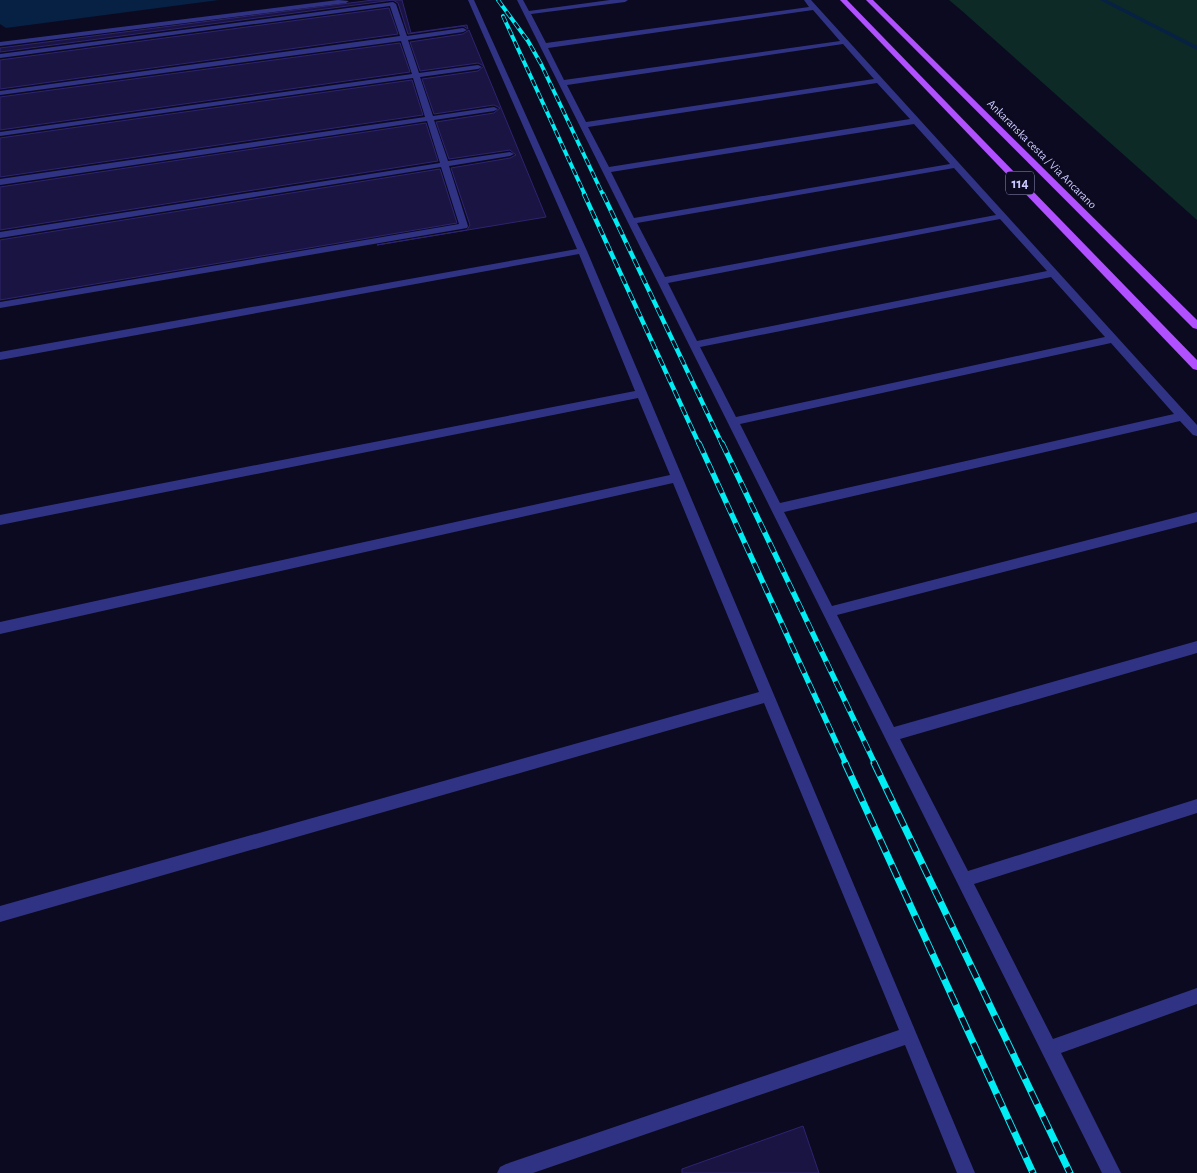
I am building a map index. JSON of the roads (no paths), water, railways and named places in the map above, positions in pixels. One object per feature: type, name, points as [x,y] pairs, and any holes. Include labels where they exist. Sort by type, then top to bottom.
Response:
[{"type":"main road","name":"114","points":[[843,0],[1197,366]]},
{"type":"main road","name":"Ankaranska cesta / Via Ancarano","points":[[869,0],[1197,326]]},
{"type":"lane","points":[[0,44],[356,0]]},
{"type":"lane","points":[[471,0],[582,251],[642,393],[966,1173]]},
{"type":"lane","points":[[520,0],[1112,1173]]},
{"type":"lane","points":[[526,13],[625,0]]},
{"type":"lane","points":[[807,0],[1197,432]]},
{"type":"lane","points":[[0,56],[393,4],[464,226],[0,304]]},
{"type":"lane","points":[[543,46],[814,8]]},
{"type":"lane","points":[[0,92],[463,30]]},
{"type":"lane","points":[[562,83],[845,42]]},
{"type":"lane","points":[[0,134],[478,67]]},
{"type":"lane","points":[[582,124],[879,80]]},
{"type":"lane","points":[[0,182],[494,109]]},
{"type":"lane","points":[[606,170],[916,121]]},
{"type":"lane","points":[[0,235],[510,154]]},
{"type":"lane","points":[[632,221],[956,165]]},
{"type":"lane","points":[[661,281],[1002,216]]},
{"type":"lane","points":[[0,356],[582,251]]},
{"type":"lane","points":[[694,345],[1054,273]]},
{"type":"lane","points":[[732,422],[1113,339]]},
{"type":"lane","points":[[0,520],[642,393]]},
{"type":"lane","points":[[776,509],[1183,416]]},
{"type":"lane","points":[[0,628],[677,478]]},
{"type":"lane","points":[[829,612],[1197,517]]},
{"type":"lane","points":[[890,735],[1197,647]]},
{"type":"lane","points":[[0,914],[768,696]]},
{"type":"lane","points":[[964,880],[1197,806]]},
{"type":"lane","points":[[1049,1049],[1197,996]]},
{"type":"lane","points":[[506,1173],[909,1035]]},
{"type":"water","points":[[0,0],[219,0],[6,28],[0,24]]},
{"type":"waterway","points":[[1103,0],[1197,48]]},
{"type":"railway","points":[[498,0],[528,41],[541,64],[603,195]]},
{"type":"railway","points":[[503,16],[585,195]]},
{"type":"railway","points":[[584,194],[699,444]]},
{"type":"railway","points":[[603,194],[722,444]]},
{"type":"railway","points":[[699,443],[846,764]]},
{"type":"railway","points":[[722,443],[875,764]]},
{"type":"railway","points":[[845,763],[1033,1173]]},
{"type":"railway","points":[[874,763],[1070,1173]]}]
